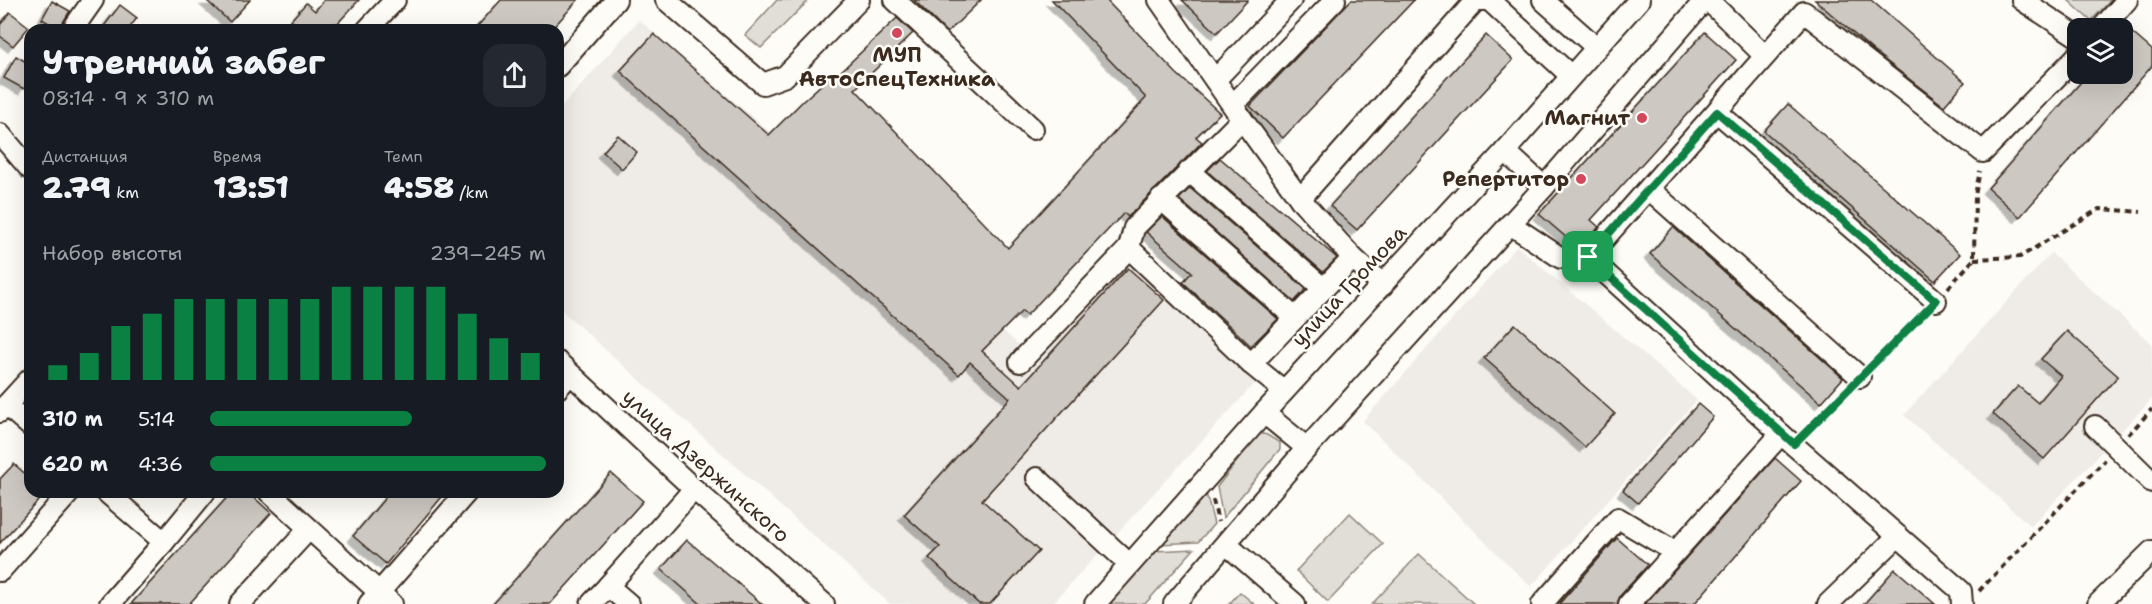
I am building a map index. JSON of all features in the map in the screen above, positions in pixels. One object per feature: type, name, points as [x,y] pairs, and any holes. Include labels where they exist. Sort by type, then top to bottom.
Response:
[{"type":"street","points":[[76,24],[93,0]]},
{"type":"street","points":[[373,24],[395,0]]},
{"type":"street","points":[[564,59],[616,0]]},
{"type":"street","points":[[666,0],[763,84],[784,76],[859,0]]},
{"type":"street","points":[[895,0],[1033,129]]},
{"type":"street","points":[[1159,0],[1300,199],[1353,258],[1383,285]]},
{"type":"street","points":[[1215,80],[1291,0]]},
{"type":"street","points":[[1020,362],[1129,248],[1134,228],[1189,171],[1335,0]]},
{"type":"street","points":[[1300,199],[1476,0],[1484,0]]},
{"type":"street","points":[[1490,0],[1571,76]]},
{"type":"street","points":[[1543,0],[1596,47]]},
{"type":"street","name":"улица Громова","points":[[1095,604],[1264,413],[1505,151],[1639,0]]},
{"type":"street","points":[[1174,604],[1307,448],[1544,186],[1707,0],[1764,56]]},
{"type":"street","points":[[2111,18],[2127,0]]},
{"type":"street","points":[[2029,2],[2067,29]]},
{"type":"street","points":[[1588,257],[1764,56],[1797,6],[1983,152],[2067,66]]},
{"type":"street","points":[[1717,112],[1936,301]]},
{"type":"street","points":[[0,134],[24,160]]},
{"type":"street","points":[[1505,151],[1544,186]]},
{"type":"street","points":[[1189,171],[1324,289]]},
{"type":"street","points":[[1649,189],[1860,377]]},
{"type":"street","points":[[1161,200],[1295,318]]},
{"type":"street","points":[[1509,224],[1561,258],[1588,257],[1787,439],[1961,591],[1968,600]]},
{"type":"street","points":[[1129,248],[1251,364],[1284,391]]},
{"type":"street","points":[[1251,364],[1353,258]]},
{"type":"street","name":"улица Дзержинского","points":[[564,377],[824,604]]},
{"type":"street","points":[[24,386],[3,409],[24,422]]},
{"type":"street","points":[[1264,413],[1307,448]]},
{"type":"street","points":[[2095,426],[2152,482]]},
{"type":"street","points":[[1629,604],[1675,552],[1787,439]]},
{"type":"street","points":[[1036,478],[1129,564]]},
{"type":"street","points":[[591,604],[694,489]]},
{"type":"street","points":[[0,572],[65,498]]},
{"type":"street","points":[[113,498],[164,542]]},
{"type":"street","points":[[110,604],[201,498]]},
{"type":"street","points":[[275,498],[380,600],[462,498]]},
{"type":"street","points":[[1542,604],[1618,518],[1675,552]]},
{"type":"street","points":[[240,604],[309,529]]},
{"type":"street","points":[[1828,604],[1898,536]]},
{"type":"street","points":[[1225,546],[1294,604]]},
{"type":"street","points":[[2098,604],[2152,551]]},
{"type":"street","points":[[608,586],[628,604]]},
{"type":"path","points":[[1787,439],[1860,377],[1936,301],[1974,259],[1975,195],[1983,152]]},
{"type":"path","points":[[1974,259],[2020,257],[2100,209],[2141,212]]},
{"type":"path","points":[[1968,600],[2117,448],[2152,409]]},
{"type":"path","points":[[1208,476],[1225,546]]},
{"type":"shaded area","points":[[777,0],[809,0],[761,48],[745,35]]},
{"type":"shaded area","points":[[2068,0],[2111,0],[2094,18],[2088,18]]},
{"type":"shaded area","points":[[639,20],[1024,349],[1129,239],[1268,369],[1052,604],[890,604],[564,312],[564,104]]},
{"type":"shaded area","points":[[1517,246],[1697,400],[1531,587],[1363,421]]},
{"type":"shaded area","points":[[2051,253],[2152,344],[2152,399],[2031,526],[1904,415]]},
{"type":"shaded area","points":[[1259,433],[1280,443],[1280,449],[1223,518],[1217,487]]},
{"type":"shaded area","points":[[1206,493],[1214,524],[1198,542],[1160,544]]},
{"type":"shaded area","points":[[1350,513],[1383,544],[1328,602],[1296,571]]},
{"type":"shaded area","points":[[1194,549],[1145,604],[1110,604],[1155,551]]},
{"type":"shaded area","points":[[1419,554],[1474,604],[1372,604]]},
{"type":"shaded area","points":[[1240,592],[1254,604],[1229,604]]},
{"type":"building","points":[[206,0],[250,0],[230,22]]},
{"type":"building","points":[[324,0],[359,0],[337,24],[295,24],[291,20],[306,3],[315,11]]},
{"type":"building","points":[[501,0],[578,0],[556,24],[479,24]]},
{"type":"building","points":[[914,0],[981,0],[947,33]]},
{"type":"building","points":[[1052,0],[1106,0],[1176,73],[1220,113],[1196,137],[1202,142],[1128,217],[1124,213],[1027,315],[1022,311],[982,351],[1021,386],[1128,268],[1164,300],[982,500],[1039,551],[990,604],[979,604],[929,558],[940,547],[904,515],[1010,398],[970,362],[959,375],[620,71],[654,34],[769,135],[803,101],[832,75],[835,77],[897,18],[913,33],[855,89],[1008,248],[1146,98]]},
{"type":"building","points":[[1182,0],[1248,0],[1217,33]]},
{"type":"building","points":[[1351,0],[1414,0],[1283,138],[1250,106]]},
{"type":"building","points":[[1815,0],[1871,0],[1965,82],[1944,106],[1877,54]]},
{"type":"building","points":[[52,1],[70,11],[62,24],[50,24],[42,19]]},
{"type":"building","points":[[120,5],[137,18],[132,24],[106,24]]},
{"type":"building","points":[[10,12],[25,24],[24,33],[13,46],[0,36],[0,25]]},
{"type":"building","points":[[1705,32],[1736,60],[1591,220],[1599,227],[1582,245],[1575,245],[1539,214]]},
{"type":"building","points":[[2133,34],[2152,50],[2152,66],[2020,217],[1988,188],[2079,84],[2133,84]]},
{"type":"building","points":[[1486,35],[1513,60],[1357,230],[1330,206]]},
{"type":"building","points":[[16,56],[24,61],[24,89],[4,78]]},
{"type":"building","points":[[1788,104],[1960,254],[1935,281],[1764,131]]},
{"type":"building","points":[[618,135],[637,152],[622,169],[603,152]]},
{"type":"building","points":[[1220,158],[1337,258],[1323,272],[1207,171]]},
{"type":"building","points":[[1190,188],[1306,289],[1294,302],[1179,199]]},
{"type":"building","points":[[1162,216],[1278,319],[1251,346],[1183,282],[1192,272],[1146,232]]},
{"type":"building","points":[[1673,227],[1843,378],[1821,403],[1650,254]]},
{"type":"building","points":[[1515,324],[1615,414],[1585,447],[1484,358]]},
{"type":"building","points":[[2067,331],[2118,376],[2044,459],[1993,414],[2018,386],[2038,403],[2061,376],[2041,359]]},
{"type":"building","points":[[1698,404],[1713,417],[1638,503],[1623,490]]},
{"type":"building","points":[[1775,458],[1801,481],[1694,604],[1645,604]]},
{"type":"building","points":[[14,464],[24,473],[24,498],[41,498],[0,543],[0,479]]},
{"type":"building","points":[[611,473],[643,501],[550,604],[493,604]]},
{"type":"building","points":[[227,498],[255,498],[271,513],[189,604],[131,604]]},
{"type":"building","points":[[385,498],[441,498],[386,564],[353,536]]},
{"type":"building","points":[[1617,538],[1648,565],[1620,596],[1617,604],[1559,604]]},
{"type":"building","points":[[687,540],[762,604],[701,604],[661,569]]},
{"type":"building","points":[[1895,569],[1935,604],[1864,604]]},
{"type":"place","name":"МУП АвтоСпецТехника","points":[[897,33]]},
{"type":"place","name":"Магнит","points":[[1642,118]]},
{"type":"place","name":"Репертитор","points":[[1581,179]]},
{"type":"route","points":[[1717,112],[1936,301],[1794,444],[1588,257],[1717,112]]}]
